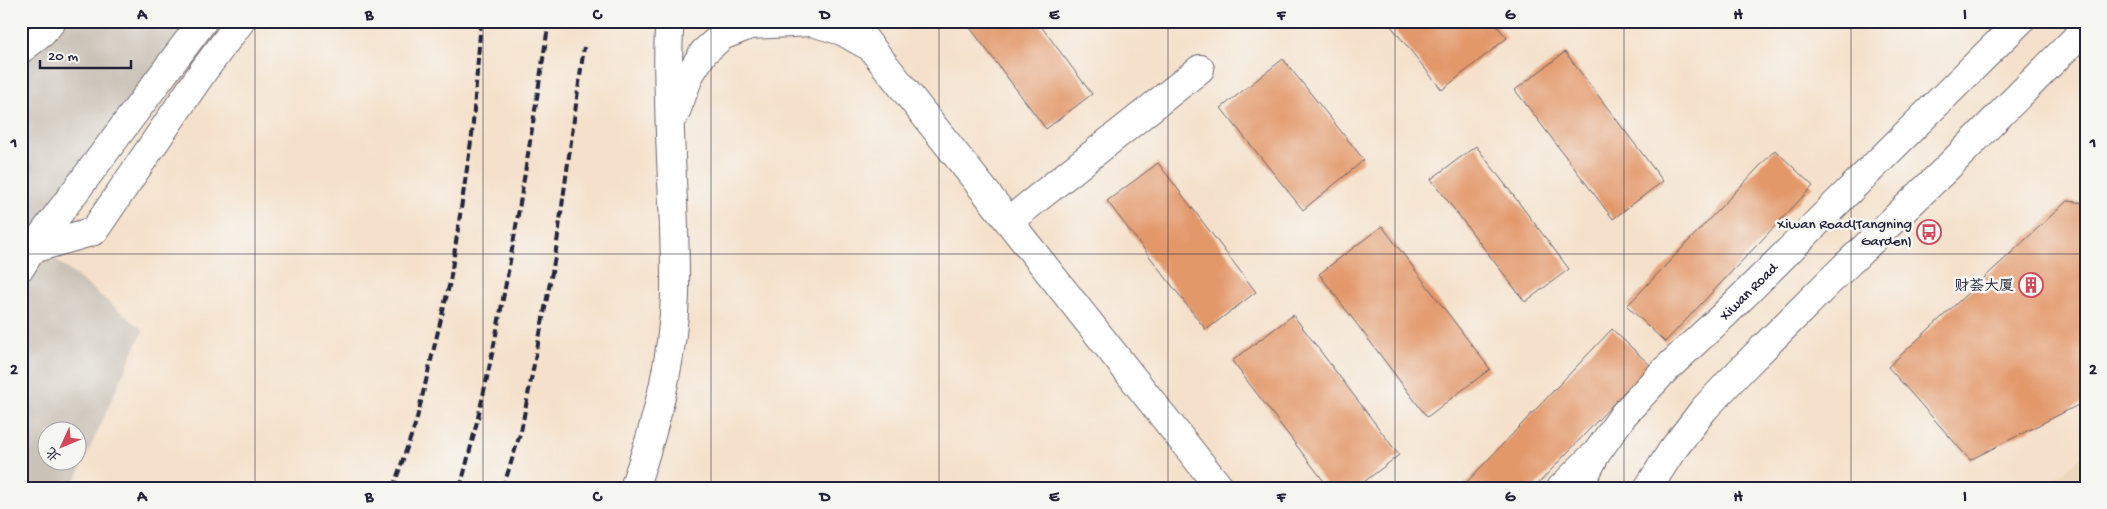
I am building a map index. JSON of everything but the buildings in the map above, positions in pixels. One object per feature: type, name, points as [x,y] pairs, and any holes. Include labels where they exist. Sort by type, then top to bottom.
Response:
[{"type":"street","points":[[21,49],[42,33],[52,21]]},
{"type":"street","points":[[27,258],[94,231],[241,21]]},
{"type":"street","points":[[634,488],[654,420],[669,352],[675,296],[668,41],[670,21]]},
{"type":"street","points":[[850,21],[1220,485]]},
{"type":"street","name":"Xiwan Road","points":[[1578,488],[1596,454],[1624,414],[1663,372],[1731,308],[2020,21]]},
{"type":"street","points":[[670,130],[690,74],[704,52],[722,36],[750,25],[812,22],[842,31],[871,47]]},
{"type":"street","points":[[27,258],[201,24]]},
{"type":"street","points":[[1648,488],[1671,452],[1704,409],[1740,371],[1945,170],[2086,28]]},
{"type":"street","points":[[1009,221],[1200,69]]},
{"type":"street","points":[[1562,488],[1596,454]]},
{"type":"shaded area","points":[[21,21],[206,21],[48,253],[143,330],[88,452],[88,422],[38,422],[38,472],[79,472],[72,488],[21,488]]},
{"type":"shaded area","points":[[2086,454],[2086,488],[2042,488]]},
{"type":"railway","points":[[393,488],[416,422],[450,282],[472,135],[481,21]]},
{"type":"railway","points":[[460,488],[475,430],[500,314],[549,21]]},
{"type":"railway","points":[[503,488],[521,431],[555,257],[584,47]]},
{"type":"place","name":"Xiwan Road(Tangning Garden)","points":[[1929,232]]},
{"type":"place","name":"财荟大厦","points":[[2031,285]]}]
